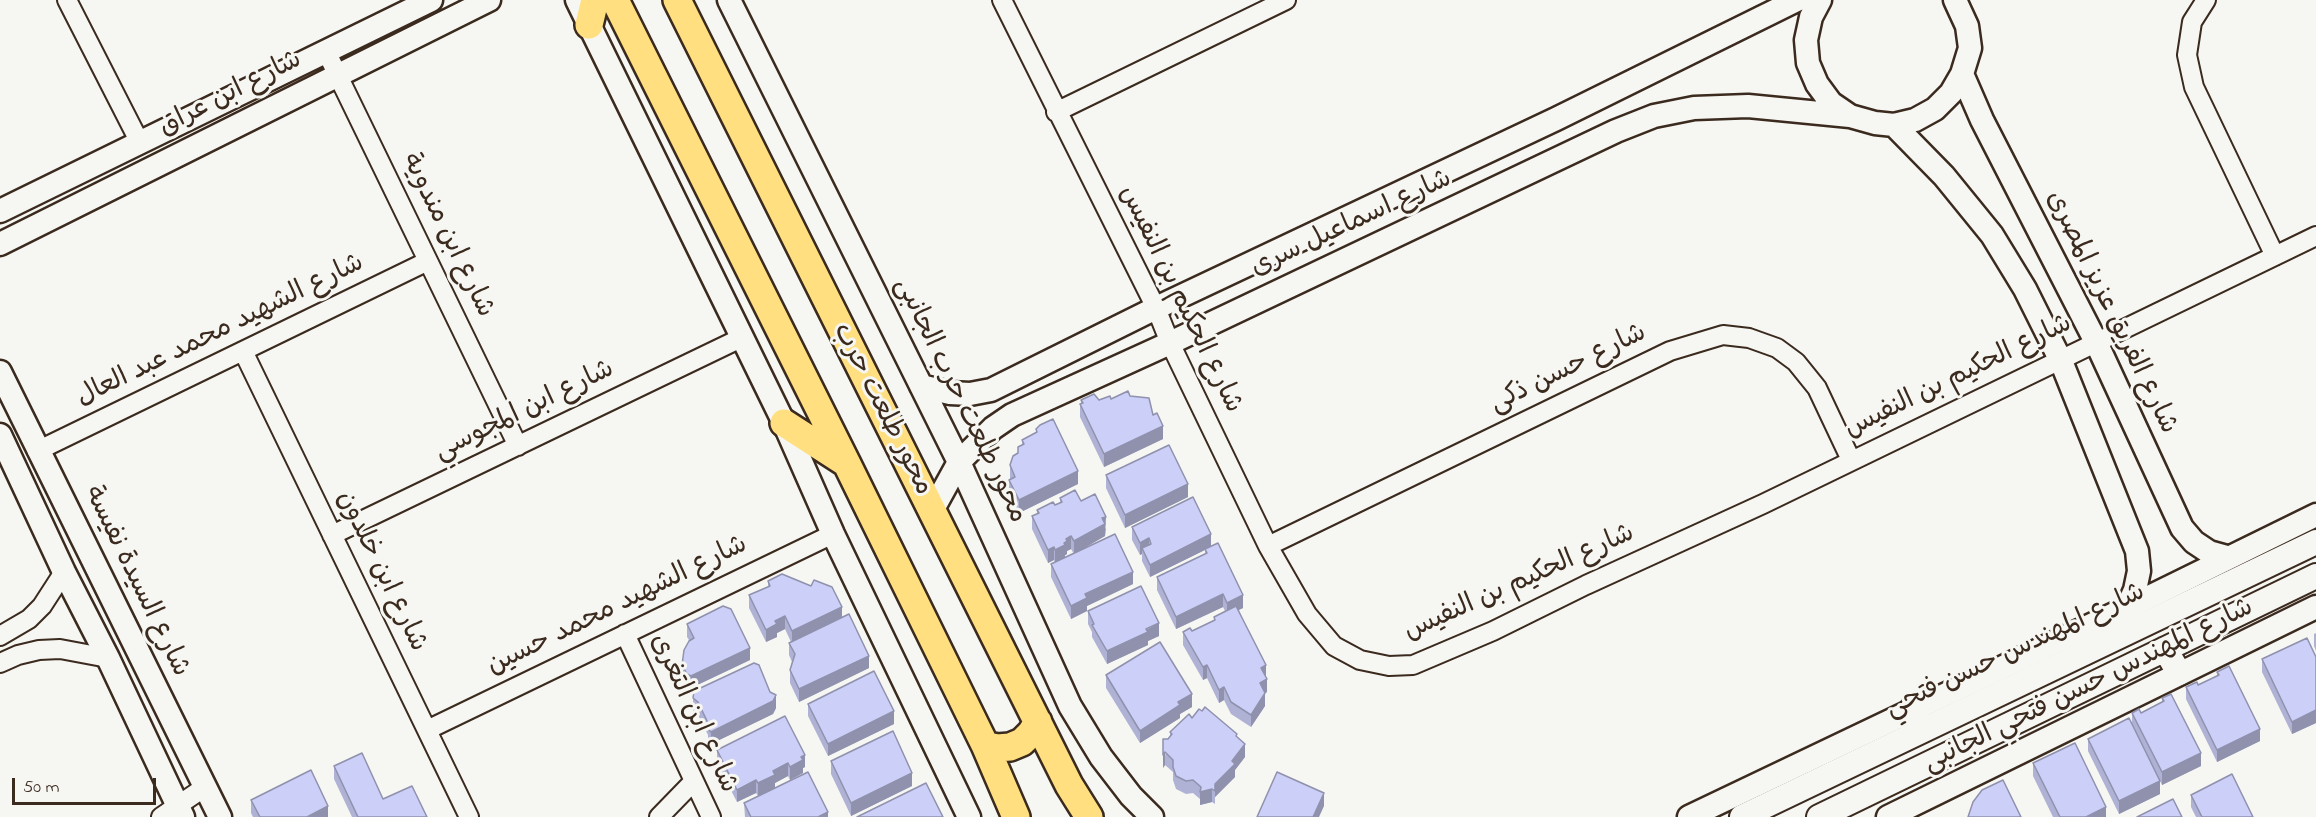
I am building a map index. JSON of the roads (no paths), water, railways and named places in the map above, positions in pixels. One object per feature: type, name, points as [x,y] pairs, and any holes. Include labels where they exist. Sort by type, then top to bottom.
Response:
[{"type":"main road","name":"محور طلعت حرب","points":[[615,0],[848,464],[985,745],[1016,817]]},
{"type":"main road","name":"محور طلعت حرب","points":[[677,0],[1069,785],[1089,817]]},
{"type":"main road","points":[[784,423],[848,464]]},
{"type":"main road","name":"شارع المهندس حسن فتحي","points":[[1742,817],[1917,719],[2316,542]]},
{"type":"main road","points":[[1819,817],[2316,576]]},
{"type":"main road","points":[[2165,650],[2179,673]]},
{"type":"main road","points":[[985,745],[997,748],[1010,747],[1022,742],[1038,722]]},
{"type":"street","points":[[68,0],[139,141]]},
{"type":"street","name":"شارع ابن عراق","points":[[0,211],[430,0]]},
{"type":"street","name":"شارع ابن عراق","points":[[0,244],[489,0]]},
{"type":"street","points":[[577,0],[592,12],[741,338],[784,423],[833,534],[969,817]]},
{"type":"street","name":"محور طلعت حرب الجانبى","points":[[729,0],[959,462],[1070,706],[1101,757],[1131,796],[1152,817]]},
{"type":"street","name":"شارع الحكيم بن النفيس","points":[[1002,0],[1156,308],[1170,343],[1268,546],[1307,614],[1334,646],[1360,660],[1389,666],[1413,664],[1493,631],[2061,361],[2316,236]]},
{"type":"street","points":[[1056,112],[1286,0]]},
{"type":"street","name":"شارع اسماعيل سرى","points":[[921,386],[950,393],[970,394],[991,390],[1156,308],[1556,119],[1797,0]]},
{"type":"street","points":[[1820,0],[1811,17],[1806,40],[1808,63],[1816,84],[1831,103],[1850,116]]},
{"type":"street","points":[[1955,0],[1966,26]]},
{"type":"street","points":[[1894,125],[1915,120],[1935,109],[1951,93],[1962,74],[1970,48],[1962,0]]},
{"type":"street","points":[[2206,0],[2192,22],[2187,55],[2194,87],[2275,256]]},
{"type":"street","name":"شارع ابن مندوية","points":[[326,51],[518,446]]},
{"type":"street","name":"شارع الفريق عزيز المصرى","points":[[1962,74],[1994,144],[2096,342],[2182,528],[2194,542],[2209,552],[2227,557]]},
{"type":"street","name":"شارع اسماعيل سرى","points":[[932,511],[959,462],[993,428],[1012,415],[1170,343],[1616,131],[1654,116],[1694,108],[1748,106],[1850,116],[1875,123],[1894,125]]},
{"type":"street","points":[[1894,125],[1944,176],[1992,235],[2025,289],[2061,361],[2137,551],[2137,580],[2127,608]]},
{"type":"street","name":"شارع الشهيد محمد عبد العال","points":[[37,451],[428,261]]},
{"type":"street","name":"شارع حسن ذكى","points":[[1268,546],[1670,351],[1723,336],[1749,338],[1777,348],[1796,362],[1817,388],[1851,460]]},
{"type":"street","name":"شارع ابن المجوسي","points":[[333,535],[741,338]]},
{"type":"street","name":"شارع ابن خلدون","points":[[243,351],[469,817]]},
{"type":"street","name":"شارع السيدة نفيسة","points":[[0,372],[37,451],[220,817]]},
{"type":"street","points":[[0,435],[64,572],[108,658],[174,813],[205,787]]},
{"type":"street","name":"شارع المهندس حسن فتحي الجانبى","points":[[1689,817],[1917,719],[2127,608],[2316,515]]},
{"type":"street","name":"شارع الشهيد محمد حسين","points":[[427,730],[833,534]]},
{"type":"street","points":[[0,636],[29,619],[42,606],[64,572]]},
{"type":"street","name":"شارع المهندس حسن فتحي الجانبى","points":[[1888,817],[1911,812],[2179,673],[2316,608]]},
{"type":"street","name":"شارع ابن التغرى","points":[[625,634],[711,817]]},
{"type":"street","points":[[0,663],[18,655],[39,650],[60,649],[108,658]]},
{"type":"street","points":[[659,817],[694,781]]}]
